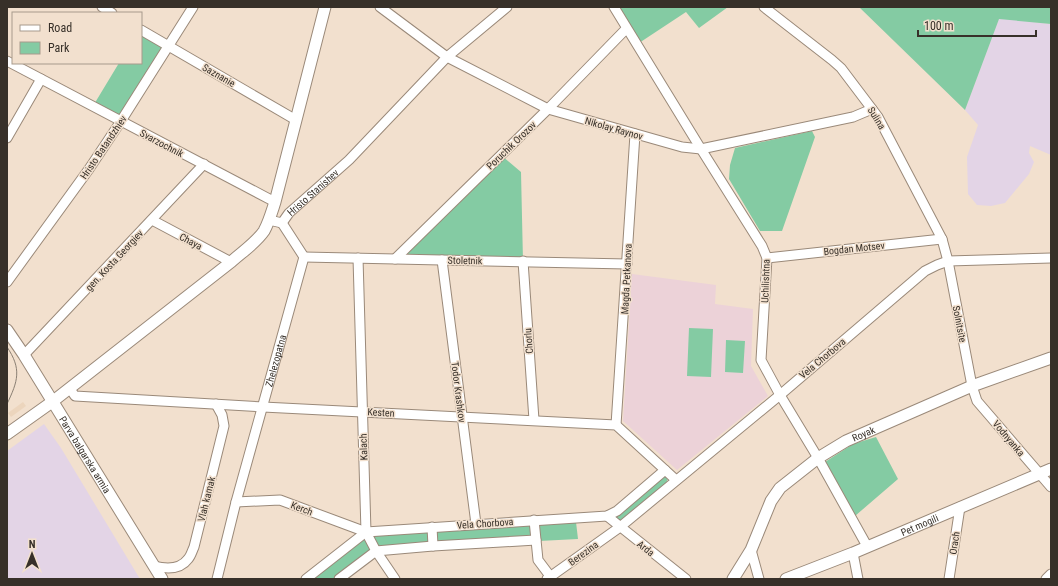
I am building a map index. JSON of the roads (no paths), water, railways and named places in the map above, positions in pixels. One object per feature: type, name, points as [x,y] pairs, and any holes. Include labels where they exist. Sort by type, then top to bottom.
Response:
[{"type":"street","name":"Hristo Batandzhiev","points":[[7,282],[89,169],[193,7]]},
{"type":"street","points":[[7,434],[70,388],[231,262],[259,237],[269,220],[275,202],[325,7]]},
{"type":"street","name":"Nikolay Raynov","points":[[380,7],[447,57],[548,109],[682,146],[701,149],[853,117],[872,109]]},
{"type":"street","name":"Hristo Stanishev","points":[[269,220],[282,223],[289,214],[349,160],[447,57],[507,7]]},
{"type":"street","name":"Uchilishtna","points":[[614,7],[626,29],[762,246],[767,258],[761,360],[867,546]]},
{"type":"street","name":"Sulina","points":[[764,7],[841,68],[878,117],[942,239],[948,261]]},
{"type":"street","name":"Poruchik Orozov","points":[[395,259],[548,109],[626,29]]},
{"type":"street","name":"Saznanie","points":[[142,31],[296,120]]},
{"type":"street","name":"Svarzochnik","points":[[7,62],[275,202]]},
{"type":"street","points":[[7,138],[41,79]]},
{"type":"street","name":"Magda Petkanova","points":[[616,425],[635,134]]},
{"type":"street","name":"gen. Kosta Georgiev","points":[[24,355],[204,164]]},
{"type":"street","name":"Chaya","points":[[152,220],[231,262]]},
{"type":"street","points":[[282,223],[304,256]]},
{"type":"street","name":"Bogdan Motsev","points":[[767,258],[942,239]]},
{"type":"street","name":"Stoletnik","points":[[304,256],[627,264]]},
{"type":"street","name":"Zhelezopatna","points":[[236,502],[304,256]]},
{"type":"street","name":"Kalach","points":[[358,258],[366,532],[376,551],[395,579]]},
{"type":"street","name":"Vela Chorbova","points":[[620,527],[780,395],[925,271],[948,261],[1051,258]]},
{"type":"street","name":"Todor Krashkov","points":[[442,260],[476,524]]},
{"type":"street","name":"Chorlu","points":[[523,261],[534,420]]},
{"type":"street","name":"Solnitsite","points":[[948,261],[972,386]]},
{"type":"street","name":"Parva balgarska armia","points":[[7,330],[24,355],[162,579]]},
{"type":"street","name":"Royak","points":[[733,579],[751,550],[771,501],[780,488],[818,458],[846,441],[972,386],[1051,358]]},
{"type":"street","name":"Vodnyanka","points":[[972,386],[977,401],[1051,487]]},
{"type":"street","name":"Kesten","points":[[70,388],[75,396],[616,425]]},
{"type":"street","name":"Vlah kamak","points":[[154,566],[163,568],[178,568],[188,560],[194,547],[224,426],[222,415],[216,404]]},
{"type":"street","points":[[616,425],[676,480]]},
{"type":"street","name":"Pet mogili","points":[[786,579],[852,553],[1051,469]]},
{"type":"street","name":"Vela Chorbova","points":[[366,532],[607,516],[617,511],[664,470]]},
{"type":"street","name":"Kerch","points":[[236,502],[280,500],[366,532]]},
{"type":"street","points":[[217,579],[236,502]]},
{"type":"street","name":"Orach","points":[[949,579],[960,507]]},
{"type":"street","name":"Arda","points":[[607,516],[686,579]]},
{"type":"street","points":[[534,520],[538,560],[548,578]]},
{"type":"street","points":[[432,527],[433,546]]},
{"type":"street","name":"Berezina","points":[[548,578],[620,527]]},
{"type":"street","points":[[306,579],[366,532]]},
{"type":"street","name":"Vela Chorbova","points":[[376,551],[536,540]]},
{"type":"street","points":[[751,550],[759,579]]},
{"type":"street","points":[[339,579],[376,551]]},
{"type":"street","points":[[852,553],[858,579]]},
{"type":"street","points":[[1046,579],[1051,574]]},
{"type":"tram line","points":[[7,347],[15,362],[17,375],[14,388],[7,404]]}]
